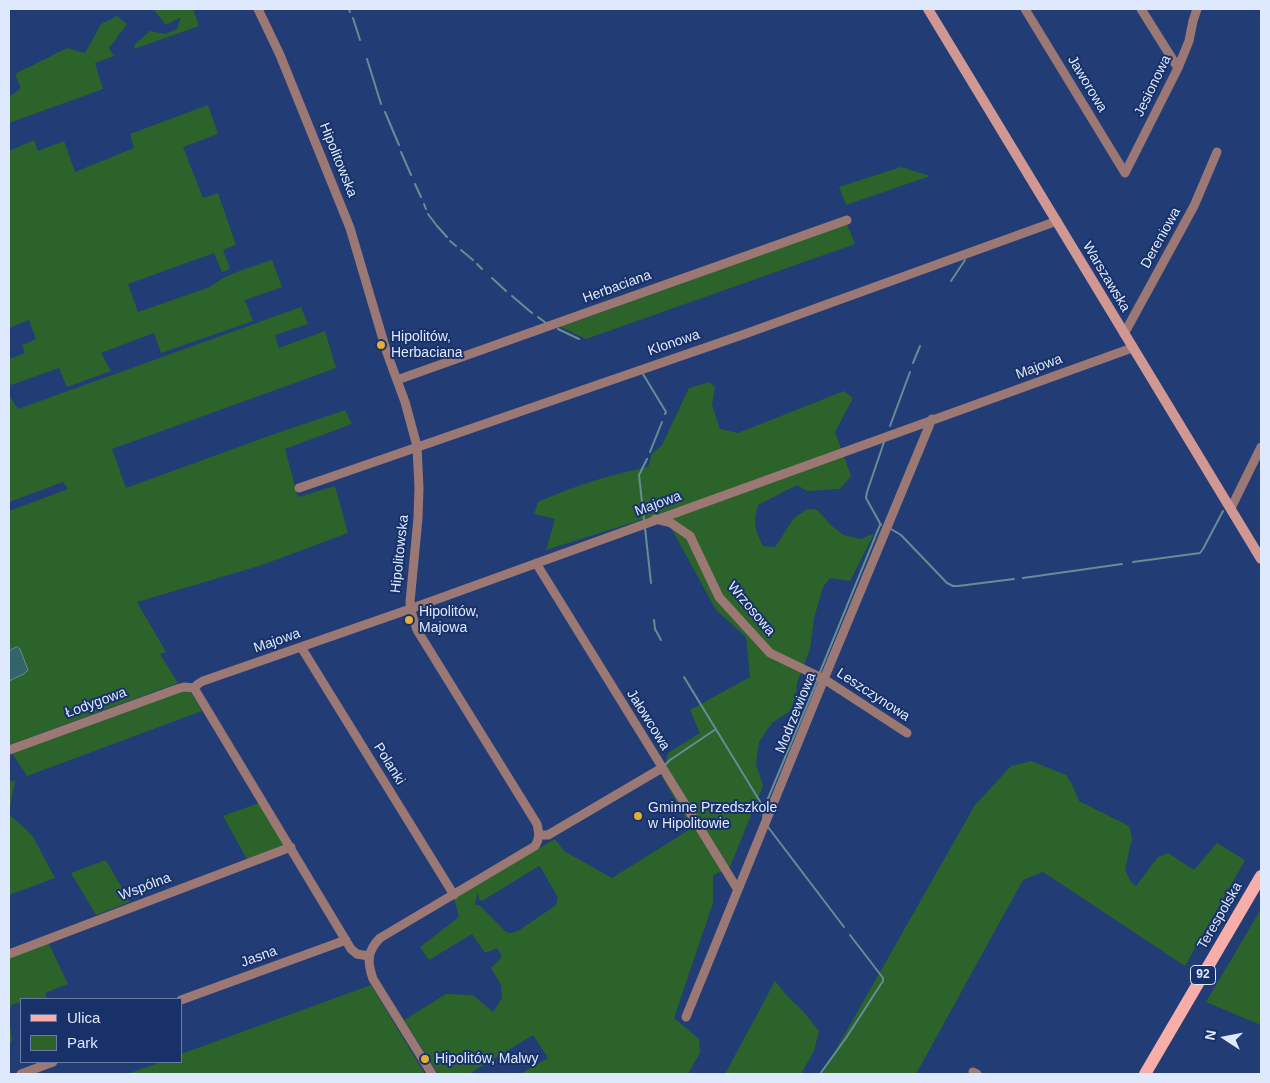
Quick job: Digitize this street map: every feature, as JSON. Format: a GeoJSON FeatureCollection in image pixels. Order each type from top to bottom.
{"type":"FeatureCollection","features":[{"type":"Feature","properties":{"kind":"main road","name":"Terespolska"},"geometry":{"type":"LineString","coordinates":[[1145,1074],[1261,876]]}},
{"type":"Feature","properties":{"kind":"street","name":"Hipolitowska"},"geometry":{"type":"LineString","coordinates":[[258,9],[284,64],[350,228],[417,446],[420,488],[410,588],[410,609],[417,630],[537,824],[540,835]]}},
{"type":"Feature","properties":{"kind":"street","name":"Warszawska"},"geometry":{"type":"LineString","coordinates":[[928,9],[1261,559]]}},
{"type":"Feature","properties":{"kind":"street","name":"Jaworowa"},"geometry":{"type":"LineString","coordinates":[[1025,9],[1125,173]]}},
{"type":"Feature","properties":{"kind":"street"},"geometry":{"type":"LineString","coordinates":[[1141,9],[1178,68]]}},
{"type":"Feature","properties":{"kind":"street","name":"Jesionowa"},"geometry":{"type":"LineString","coordinates":[[1125,173],[1178,68],[1189,41],[1192,21],[1197,9]]}},
{"type":"Feature","properties":{"kind":"street","name":"Dereniowa"},"geometry":{"type":"LineString","coordinates":[[1124,334],[1194,206],[1217,152]]}},
{"type":"Feature","properties":{"kind":"street","name":"Herbaciana"},"geometry":{"type":"LineString","coordinates":[[397,380],[847,220]]}},
{"type":"Feature","properties":{"kind":"street","name":"Klonowa"},"geometry":{"type":"LineString","coordinates":[[299,488],[742,335],[1057,221]]}},
{"type":"Feature","properties":{"kind":"street","name":"Majowa"},"geometry":{"type":"LineString","coordinates":[[194,688],[203,681],[410,609],[1132,348]]}},
{"type":"Feature","properties":{"kind":"street","name":"Modrzewiowa"},"geometry":{"type":"LineString","coordinates":[[686,1017],[932,419]]}},
{"type":"Feature","properties":{"kind":"street"},"geometry":{"type":"LineString","coordinates":[[1231,508],[1261,447]]}},
{"type":"Feature","properties":{"kind":"street","name":"Wrzosowa"},"geometry":{"type":"LineString","coordinates":[[655,519],[671,522],[690,536],[719,596],[770,653],[824,680]]}},
{"type":"Feature","properties":{"kind":"street","name":"Jałowcowa"},"geometry":{"type":"LineString","coordinates":[[536,563],[738,890]]}},
{"type":"Feature","properties":{"kind":"street","name":"Polanki"},"geometry":{"type":"LineString","coordinates":[[301,647],[454,895]]}},
{"type":"Feature","properties":{"kind":"street","name":"Leszczynowa"},"geometry":{"type":"LineString","coordinates":[[824,680],[907,733]]}},
{"type":"Feature","properties":{"kind":"street","name":"Łodygowa"},"geometry":{"type":"LineString","coordinates":[[9,750],[176,688],[194,688]]}},
{"type":"Feature","properties":{"kind":"street"},"geometry":{"type":"LineString","coordinates":[[194,688],[353,951],[357,954],[369,956]]}},
{"type":"Feature","properties":{"kind":"street"},"geometry":{"type":"LineString","coordinates":[[432,1074],[373,979],[369,956],[372,947],[380,938],[535,846],[540,835],[548,835],[662,768]]}},
{"type":"Feature","properties":{"kind":"street","name":"Wspólna"},"geometry":{"type":"LineString","coordinates":[[9,954],[291,847]]}},
{"type":"Feature","properties":{"kind":"street","name":"Jasna"},"geometry":{"type":"LineString","coordinates":[[182,1000],[346,940]]}},
{"type":"Feature","properties":{"kind":"street"},"geometry":{"type":"LineString","coordinates":[[21,1074],[50,1063]]}},
{"type":"Feature","properties":{"kind":"green space"},"geometry":{"type":"Polygon","coordinates":[[[155,9],[193,9],[199,26],[134,49],[135,44],[150,31],[165,34],[177,29],[181,17],[166,25],[155,9]]]}},
{"type":"Feature","properties":{"kind":"green space"},"geometry":{"type":"Polygon","coordinates":[[[117,16],[127,24],[109,48],[114,56],[95,63],[103,89],[9,123],[9,97],[21,88],[15,74],[67,48],[85,53],[101,24],[117,16]]]}},
{"type":"Feature","properties":{"kind":"green space"},"geometry":{"type":"Polygon","coordinates":[[[208,105],[218,134],[183,147],[203,198],[218,193],[236,245],[223,250],[230,269],[222,272],[214,253],[128,284],[138,312],[210,287],[232,274],[272,260],[282,287],[245,300],[253,321],[161,353],[154,333],[101,353],[111,371],[67,387],[59,368],[11,385],[9,382],[9,359],[25,353],[22,345],[36,339],[29,320],[9,328],[9,151],[34,140],[38,151],[64,141],[75,172],[134,148],[130,134],[208,105]]]}},
{"type":"Feature","properties":{"kind":"green space"},"geometry":{"type":"Polygon","coordinates":[[[901,167],[930,176],[846,205],[839,187],[901,167]]]}},
{"type":"Feature","properties":{"kind":"green space"},"geometry":{"type":"Polygon","coordinates":[[[847,224],[855,244],[586,339],[559,326],[580,320],[847,224]]]}},
{"type":"Feature","properties":{"kind":"green space"},"geometry":{"type":"Polygon","coordinates":[[[301,307],[308,324],[275,335],[279,348],[325,331],[336,368],[112,449],[126,488],[345,410],[352,424],[285,449],[298,497],[335,486],[348,533],[259,566],[137,602],[166,652],[160,654],[178,683],[9,745],[9,681],[24,674],[17,647],[9,651],[9,511],[68,489],[63,482],[9,502],[9,395],[18,409],[301,307]]]}},
{"type":"Feature","properties":{"kind":"green space"},"geometry":{"type":"Polygon","coordinates":[[[709,382],[715,387],[712,405],[720,429],[738,433],[844,391],[853,398],[835,432],[851,476],[840,489],[807,491],[797,485],[758,505],[756,526],[763,546],[775,547],[794,518],[807,509],[817,510],[832,526],[844,535],[860,539],[874,534],[850,581],[830,578],[823,587],[814,618],[810,649],[797,683],[796,696],[790,711],[772,723],[759,742],[756,764],[763,786],[729,869],[713,875],[713,903],[674,1018],[699,1039],[700,1053],[688,1074],[520,1074],[548,1058],[533,1035],[469,1074],[438,1074],[404,1020],[446,994],[473,995],[493,1012],[502,998],[501,985],[491,968],[502,957],[497,948],[485,953],[472,934],[429,960],[420,947],[459,917],[454,898],[555,839],[564,851],[612,878],[692,828],[662,777],[668,753],[700,733],[690,710],[750,677],[746,637],[716,610],[663,513],[546,550],[555,519],[534,514],[538,502],[551,496],[592,482],[648,467],[652,454],[662,445],[689,388],[709,382]],[[539,866],[482,901],[479,900],[478,893],[475,905],[479,905],[506,932],[518,931],[556,905],[558,898],[539,866]]]}},
{"type":"Feature","properties":{"kind":"green space"},"geometry":{"type":"Polygon","coordinates":[[[187,690],[192,694],[202,711],[27,776],[12,753],[187,690]]]}},
{"type":"Feature","properties":{"kind":"green space"},"geometry":{"type":"Polygon","coordinates":[[[1031,761],[1066,775],[1079,801],[1129,826],[1132,838],[1125,870],[1131,882],[1136,886],[1158,857],[1168,853],[1194,870],[1217,843],[1245,860],[1185,966],[1043,872],[1023,880],[916,1074],[822,1074],[975,805],[1011,766],[1031,761]]]}},
{"type":"Feature","properties":{"kind":"green space"},"geometry":{"type":"Polygon","coordinates":[[[15,780],[9,814],[9,782],[15,780]]]}},
{"type":"Feature","properties":{"kind":"green space"},"geometry":{"type":"Polygon","coordinates":[[[259,803],[285,845],[247,859],[223,816],[259,803]]]}},
{"type":"Feature","properties":{"kind":"green space"},"geometry":{"type":"Polygon","coordinates":[[[9,814],[32,835],[55,878],[9,895],[9,814]]]}},
{"type":"Feature","properties":{"kind":"green space"},"geometry":{"type":"Polygon","coordinates":[[[106,860],[130,902],[96,915],[71,873],[106,860]]]}},
{"type":"Feature","properties":{"kind":"green space"},"geometry":{"type":"Polygon","coordinates":[[[1261,909],[1261,1025],[1206,1002],[1261,909]]]}},
{"type":"Feature","properties":{"kind":"green space"},"geometry":{"type":"Polygon","coordinates":[[[48,942],[68,984],[45,993],[47,998],[20,998],[20,1002],[11,1005],[9,1017],[9,957],[48,942]]]}},
{"type":"Feature","properties":{"kind":"green space"},"geometry":{"type":"Polygon","coordinates":[[[775,981],[819,1031],[814,1051],[801,1074],[725,1074],[775,981]]]}},
{"type":"Feature","properties":{"kind":"green space"},"geometry":{"type":"Polygon","coordinates":[[[371,985],[425,1074],[127,1074],[158,1063],[182,1063],[182,1054],[371,985]]]}},
{"type":"Feature","properties":{"kind":"green space"},"geometry":{"type":"Polygon","coordinates":[[[9,1017],[12,1040],[9,1045],[9,1017]]]}},
{"type":"Feature","properties":{"kind":"shaded area"},"geometry":{"type":"Polygon","coordinates":[[[17,647],[20,649],[28,670],[9,681],[9,651],[17,647]]]}},
{"type":"Feature","properties":{"kind":"waterway"},"geometry":{"type":"LineString","coordinates":[[353,18],[360,40]]}},
{"type":"Feature","properties":{"kind":"waterway"},"geometry":{"type":"LineString","coordinates":[[367,59],[381,104]]}},
{"type":"Feature","properties":{"kind":"waterway"},"geometry":{"type":"LineString","coordinates":[[385,112],[399,145]]}},
{"type":"Feature","properties":{"kind":"waterway"},"geometry":{"type":"LineString","coordinates":[[401,152],[411,175]]}},
{"type":"Feature","properties":{"kind":"waterway"},"geometry":{"type":"LineString","coordinates":[[415,184],[421,197]]}},
{"type":"Feature","properties":{"kind":"waterway"},"geometry":{"type":"LineString","coordinates":[[424,204],[426,209]]}},
{"type":"Feature","properties":{"kind":"waterway"},"geometry":{"type":"LineString","coordinates":[[428,214],[447,237]]}},
{"type":"Feature","properties":{"kind":"waterway"},"geometry":{"type":"LineString","coordinates":[[450,241],[456,246]]}},
{"type":"Feature","properties":{"kind":"waterway"},"geometry":{"type":"LineString","coordinates":[[461,250],[473,260]]}},
{"type":"Feature","properties":{"kind":"waterway"},"geometry":{"type":"LineString","coordinates":[[951,281],[965,260]]}},
{"type":"Feature","properties":{"kind":"waterway"},"geometry":{"type":"LineString","coordinates":[[477,264],[482,269]]}},
{"type":"Feature","properties":{"kind":"waterway"},"geometry":{"type":"LineString","coordinates":[[492,278],[506,291]]}},
{"type":"Feature","properties":{"kind":"waterway"},"geometry":{"type":"LineString","coordinates":[[512,296],[532,313]]}},
{"type":"Feature","properties":{"kind":"waterway"},"geometry":{"type":"LineString","coordinates":[[538,317],[546,323]]}},
{"type":"Feature","properties":{"kind":"waterway"},"geometry":{"type":"LineString","coordinates":[[558,329],[579,339]]}},
{"type":"Feature","properties":{"kind":"waterway"},"geometry":{"type":"LineString","coordinates":[[913,363],[920,346]]}},
{"type":"Feature","properties":{"kind":"waterway"},"geometry":{"type":"LineString","coordinates":[[890,426],[910,372]]}},
{"type":"Feature","properties":{"kind":"waterway"},"geometry":{"type":"LineString","coordinates":[[643,374],[666,412],[665,414]]}},
{"type":"Feature","properties":{"kind":"waterway"},"geometry":{"type":"LineString","coordinates":[[650,452],[662,422]]}},
{"type":"Feature","properties":{"kind":"waterway"},"geometry":{"type":"LineString","coordinates":[[881,525],[866,498],[884,442]]}},
{"type":"Feature","properties":{"kind":"waterway"},"geometry":{"type":"LineString","coordinates":[[644,520],[639,475],[647,459]]}},
{"type":"Feature","properties":{"kind":"waterway"},"geometry":{"type":"LineString","coordinates":[[1133,562],[1200,553],[1223,511]]}},
{"type":"Feature","properties":{"kind":"waterway"},"geometry":{"type":"LineString","coordinates":[[820,672],[880,525]]}},
{"type":"Feature","properties":{"kind":"waterway"},"geometry":{"type":"LineString","coordinates":[[645,528],[651,583]]}},
{"type":"Feature","properties":{"kind":"waterway"},"geometry":{"type":"LineString","coordinates":[[891,529],[901,535],[947,583],[953,586],[1014,579]]}},
{"type":"Feature","properties":{"kind":"waterway"},"geometry":{"type":"LineString","coordinates":[[1023,578],[1122,564]]}},
{"type":"Feature","properties":{"kind":"waterway"},"geometry":{"type":"LineString","coordinates":[[654,620],[655,629],[661,640]]}},
{"type":"Feature","properties":{"kind":"waterway"},"geometry":{"type":"LineString","coordinates":[[684,677],[764,808]]}},
{"type":"Feature","properties":{"kind":"waterway"},"geometry":{"type":"LineString","coordinates":[[763,819],[764,808],[817,681]]}},
{"type":"Feature","properties":{"kind":"waterway"},"geometry":{"type":"LineString","coordinates":[[665,765],[716,729]]}},
{"type":"Feature","properties":{"kind":"waterway"},"geometry":{"type":"LineString","coordinates":[[768,827],[844,927]]}},
{"type":"Feature","properties":{"kind":"waterway"},"geometry":{"type":"LineString","coordinates":[[820,1074],[883,981],[883,978],[850,935]]}},
{"type":"Feature","properties":{"kind":"place","name":"Hipolitów, Herbaciana"},"geometry":{"type":"Point","coordinates":[381,345]}},
{"type":"Feature","properties":{"kind":"place","name":"Hipolitów, Majowa"},"geometry":{"type":"Point","coordinates":[409,620]}},
{"type":"Feature","properties":{"kind":"place","name":"Gminne Przedszkole w Hipolitowie"},"geometry":{"type":"Point","coordinates":[638,816]}},
{"type":"Feature","properties":{"kind":"place","name":"Hipolitów, Malwy"},"geometry":{"type":"Point","coordinates":[425,1059]}}]}
